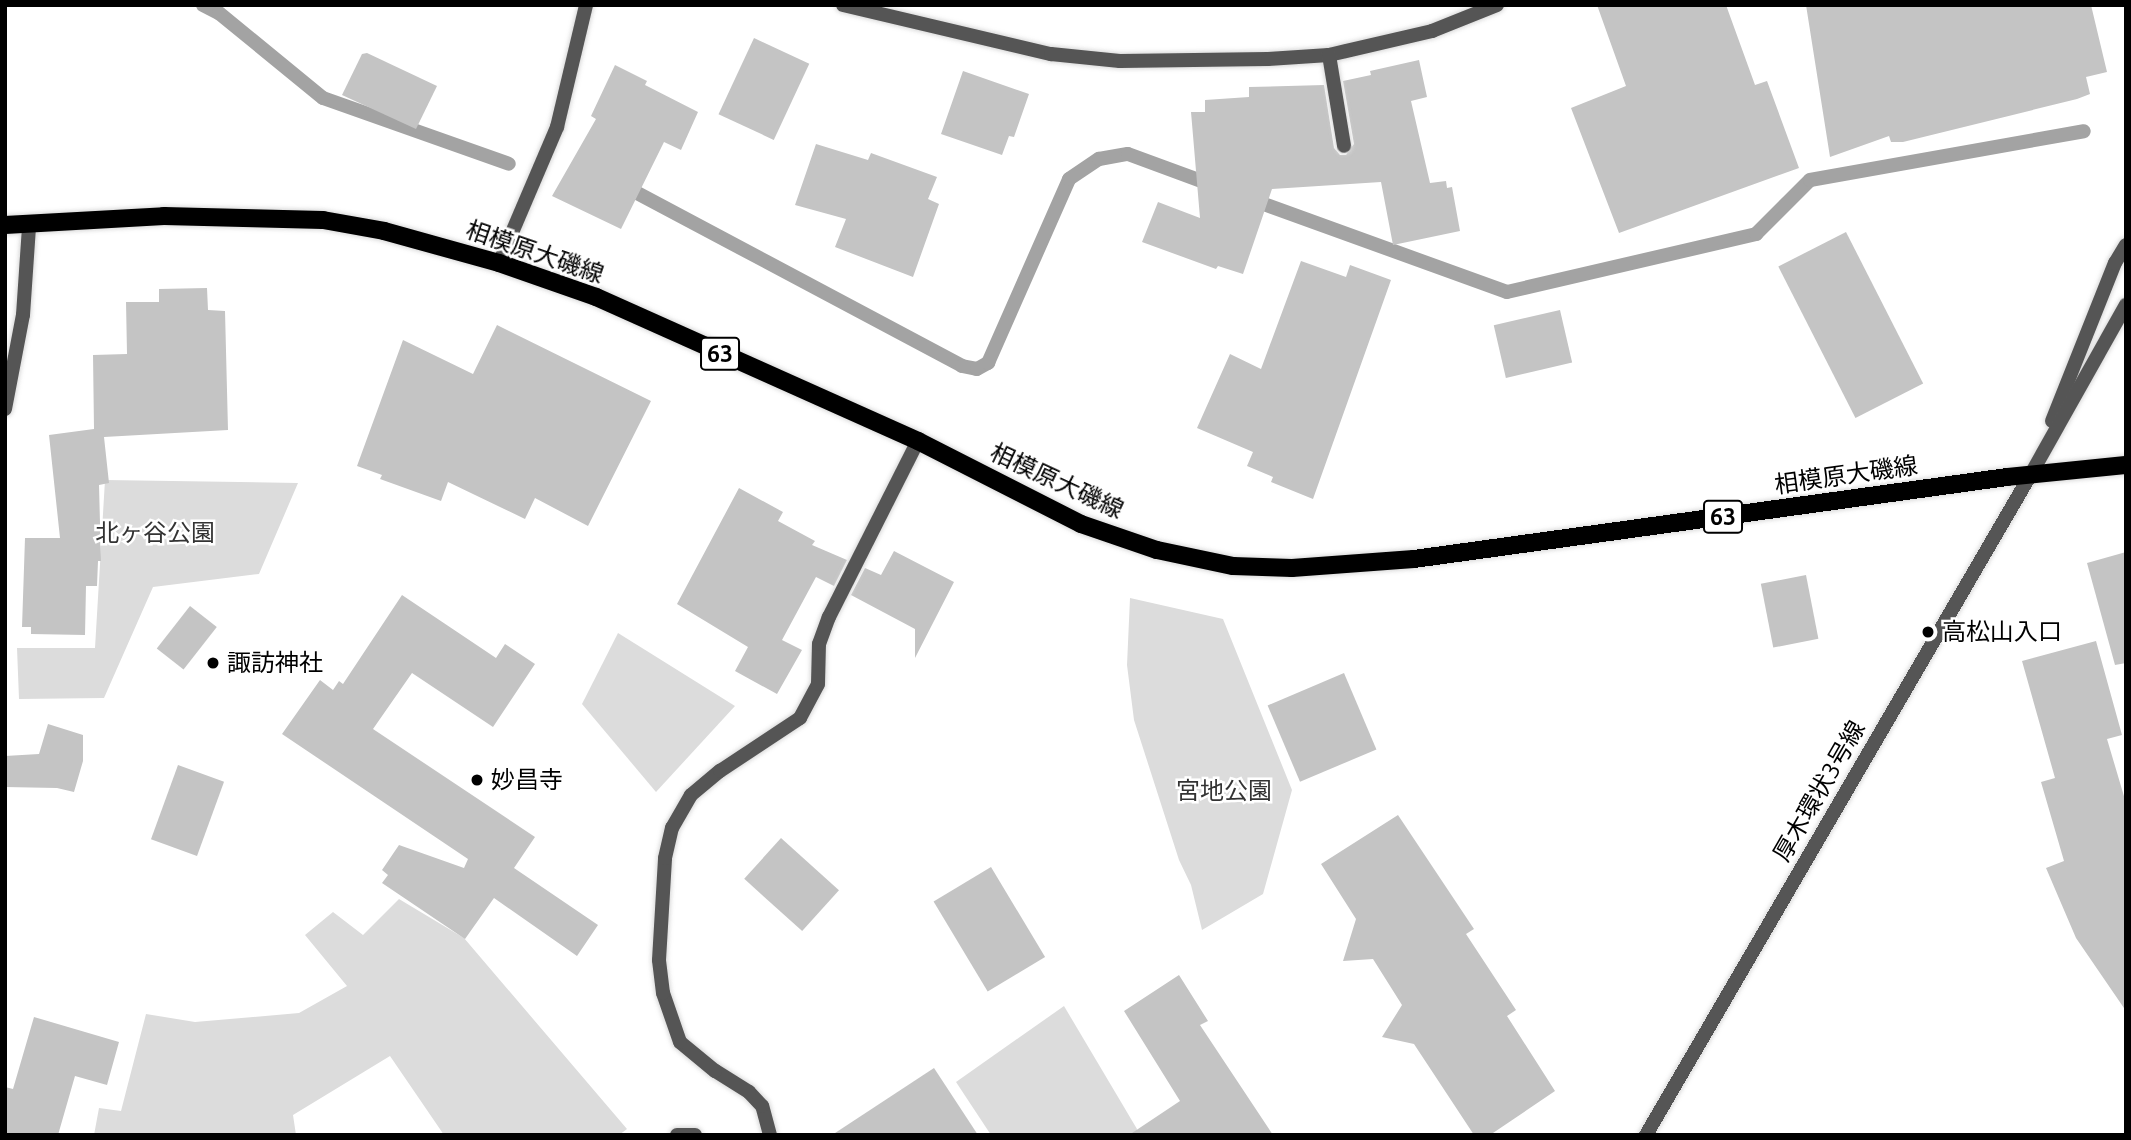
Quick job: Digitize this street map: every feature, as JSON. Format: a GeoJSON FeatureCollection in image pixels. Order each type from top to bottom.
{"type":"FeatureCollection","features":[{"type":"Feature","properties":{"kind":"main road","name":"相模原大磯線"},"geometry":{"type":"LineString","coordinates":[[5,225],[29,226],[164,216],[323,220],[384,231],[499,263],[596,297],[918,442],[1081,524],[1157,550],[1233,566],[1292,568],[1414,559],[2031,474],[2126,465]]}},
{"type":"Feature","properties":{"kind":"street"},"geometry":{"type":"LineString","coordinates":[[499,263],[557,127],[586,5]]}},
{"type":"Feature","properties":{"kind":"street"},"geometry":{"type":"LineString","coordinates":[[843,5],[1051,54],[1120,61],[1268,59],[1329,55],[1432,31],[1497,5]]}},
{"type":"Feature","properties":{"kind":"street"},"geometry":{"type":"LineString","coordinates":[[1329,55],[1343,146]]}},
{"type":"Feature","properties":{"kind":"street"},"geometry":{"type":"LineString","coordinates":[[5,409],[23,315],[29,226]]}},
{"type":"Feature","properties":{"kind":"street","name":"厚木環状3号線"},"geometry":{"type":"LineString","coordinates":[[2031,474],[2115,263],[2126,245]]}},
{"type":"Feature","properties":{"kind":"street","name":"厚木環状3号線"},"geometry":{"type":"LineString","coordinates":[[1646,1133],[2031,474],[2126,305]]}},
{"type":"Feature","properties":{"kind":"street"},"geometry":{"type":"LineString","coordinates":[[770,1135],[762,1106],[749,1092],[715,1071],[680,1042],[663,993],[659,961],[667,848],[672,828],[691,795],[720,771],[800,718],[818,684],[819,644],[829,617],[918,442]]}},
{"type":"Feature","properties":{"kind":"street"},"geometry":{"type":"LineString","coordinates":[[677,1135],[695,1135]]}},
{"type":"Feature","properties":{"kind":"green space","name":"北ヶ谷公園"},"geometry":{"type":"Polygon","coordinates":[[[105,480],[298,483],[259,574],[153,587],[104,698],[19,699],[17,648],[95,648],[105,480]]]}},
{"type":"Feature","properties":{"kind":"green space","name":"宮地公園"},"geometry":{"type":"Polygon","coordinates":[[[1130,598],[1223,619],[1292,790],[1263,894],[1202,930],[1191,885],[1179,860],[1134,720],[1127,665],[1130,598]]]}},
{"type":"Feature","properties":{"kind":"green space"},"geometry":{"type":"Polygon","coordinates":[[[618,633],[735,706],[656,792],[582,704],[618,633]]]}},
{"type":"Feature","properties":{"kind":"green space"},"geometry":{"type":"Polygon","coordinates":[[[399,899],[464,938],[627,1129],[619,1135],[444,1135],[390,1056],[293,1115],[296,1135],[94,1135],[99,1108],[121,1111],[146,1014],[195,1022],[299,1013],[347,986],[305,935],[333,912],[363,935],[399,899]]]}},
{"type":"Feature","properties":{"kind":"green space"},"geometry":{"type":"Polygon","coordinates":[[[1064,1006],[1137,1129],[1136,1135],[991,1135],[956,1082],[1064,1006]]]}},
{"type":"Feature","properties":{"kind":"building"},"geometry":{"type":"Polygon","coordinates":[[[1597,5],[1726,5],[1755,85],[1767,81],[1799,168],[1619,233],[1571,108],[1626,86],[1597,5]]]}},
{"type":"Feature","properties":{"kind":"building"},"geometry":{"type":"Polygon","coordinates":[[[1806,5],[2091,5],[2107,72],[2086,77],[2090,94],[2077,99],[1903,142],[1891,142],[1889,136],[1830,157],[1806,5]]]}},
{"type":"Feature","properties":{"kind":"building"},"geometry":{"type":"Polygon","coordinates":[[[754,38],[809,64],[774,140],[719,114],[754,38]]]}},
{"type":"Feature","properties":{"kind":"building"},"geometry":{"type":"Polygon","coordinates":[[[367,53],[437,86],[416,129],[342,95],[362,54],[367,53]]]}},
{"type":"Feature","properties":{"kind":"building"},"geometry":{"type":"Polygon","coordinates":[[[1419,60],[1427,97],[1411,101],[1430,183],[1446,181],[1447,188],[1452,187],[1460,231],[1393,245],[1381,182],[1272,189],[1243,274],[1218,266],[1216,269],[1142,242],[1158,202],[1200,218],[1191,112],[1205,112],[1205,100],[1249,97],[1249,87],[1324,85],[1334,148],[1340,155],[1346,155],[1354,144],[1343,81],[1371,75],[1370,71],[1419,60]]]}},
{"type":"Feature","properties":{"kind":"building"},"geometry":{"type":"Polygon","coordinates":[[[615,65],[647,81],[645,85],[698,112],[681,150],[664,142],[621,229],[552,196],[596,119],[591,116],[615,65]]]}},
{"type":"Feature","properties":{"kind":"building"},"geometry":{"type":"Polygon","coordinates":[[[963,71],[1029,94],[1014,137],[1009,136],[1002,155],[941,134],[963,71]]]}},
{"type":"Feature","properties":{"kind":"building"},"geometry":{"type":"Polygon","coordinates":[[[816,144],[868,160],[871,153],[937,177],[928,199],[939,204],[913,277],[835,247],[846,219],[795,205],[816,144]]]}},
{"type":"Feature","properties":{"kind":"building"},"geometry":{"type":"Polygon","coordinates":[[[1846,232],[1923,383],[1855,418],[1778,267],[1846,232]]]}},
{"type":"Feature","properties":{"kind":"building"},"geometry":{"type":"Polygon","coordinates":[[[1301,261],[1346,277],[1350,265],[1391,280],[1313,499],[1271,482],[1273,477],[1247,466],[1253,452],[1197,428],[1230,354],[1261,369],[1301,261]]]}},
{"type":"Feature","properties":{"kind":"building"},"geometry":{"type":"Polygon","coordinates":[[[207,288],[208,310],[225,311],[228,430],[104,437],[109,483],[99,485],[101,561],[98,561],[97,586],[86,586],[85,635],[31,634],[31,627],[22,627],[25,538],[60,538],[49,435],[94,429],[93,355],[127,354],[126,302],[159,302],[159,289],[207,288]]]}},
{"type":"Feature","properties":{"kind":"building"},"geometry":{"type":"Polygon","coordinates":[[[1560,310],[1572,363],[1506,378],[1494,325],[1560,310]]]}},
{"type":"Feature","properties":{"kind":"building"},"geometry":{"type":"Polygon","coordinates":[[[497,325],[651,401],[588,526],[535,498],[525,519],[448,482],[441,501],[380,479],[382,475],[357,466],[403,340],[473,374],[497,325]]]}},
{"type":"Feature","properties":{"kind":"building"},"geometry":{"type":"Polygon","coordinates":[[[739,488],[783,512],[778,521],[815,541],[812,545],[847,560],[834,586],[816,577],[782,640],[802,650],[777,694],[735,671],[748,647],[677,604],[739,488]]]}},
{"type":"Feature","properties":{"kind":"building"},"geometry":{"type":"Polygon","coordinates":[[[894,551],[954,582],[915,658],[915,629],[851,595],[865,568],[881,575],[894,551]]]}},
{"type":"Feature","properties":{"kind":"building"},"geometry":{"type":"Polygon","coordinates":[[[2126,552],[2126,663],[2115,665],[2087,563],[2126,552]]]}},
{"type":"Feature","properties":{"kind":"building"},"geometry":{"type":"Polygon","coordinates":[[[1806,575],[1818,639],[1773,648],[1761,584],[1806,575]]]}},
{"type":"Feature","properties":{"kind":"building"},"geometry":{"type":"Polygon","coordinates":[[[402,595],[496,658],[505,644],[535,664],[493,727],[412,673],[373,729],[535,837],[514,868],[598,925],[577,956],[494,898],[465,939],[382,883],[388,875],[382,870],[399,845],[464,868],[468,859],[282,734],[320,680],[333,690],[339,681],[343,684],[402,595]]]}},
{"type":"Feature","properties":{"kind":"building"},"geometry":{"type":"Polygon","coordinates":[[[190,606],[217,627],[184,669],[157,649],[190,606]]]}},
{"type":"Feature","properties":{"kind":"building"},"geometry":{"type":"Polygon","coordinates":[[[2096,641],[2122,735],[2107,739],[2126,803],[2126,1011],[2076,938],[2046,868],[2064,861],[2041,782],[2055,778],[2022,661],[2096,641]]]}},
{"type":"Feature","properties":{"kind":"building"},"geometry":{"type":"Polygon","coordinates":[[[1344,673],[1376,749],[1300,782],[1268,705],[1344,673]]]}},
{"type":"Feature","properties":{"kind":"building"},"geometry":{"type":"Polygon","coordinates":[[[48,724],[83,735],[83,761],[74,792],[57,788],[5,787],[5,756],[39,754],[48,724]]]}},
{"type":"Feature","properties":{"kind":"building"},"geometry":{"type":"Polygon","coordinates":[[[178,765],[224,782],[197,856],[151,839],[178,765]]]}},
{"type":"Feature","properties":{"kind":"building"},"geometry":{"type":"Polygon","coordinates":[[[1398,815],[1474,929],[1466,934],[1516,1010],[1507,1016],[1555,1091],[1490,1135],[1474,1135],[1414,1044],[1382,1037],[1402,1005],[1373,959],[1343,961],[1356,919],[1321,864],[1398,815]]]}},
{"type":"Feature","properties":{"kind":"building"},"geometry":{"type":"Polygon","coordinates":[[[781,838],[839,890],[802,931],[744,879],[781,838]]]}},
{"type":"Feature","properties":{"kind":"building"},"geometry":{"type":"Polygon","coordinates":[[[991,867],[1045,957],[988,992],[934,902],[991,867]]]}},
{"type":"Feature","properties":{"kind":"building"},"geometry":{"type":"Polygon","coordinates":[[[1179,975],[1208,1021],[1200,1025],[1273,1135],[1129,1135],[1180,1101],[1124,1011],[1179,975]]]}},
{"type":"Feature","properties":{"kind":"building"},"geometry":{"type":"Polygon","coordinates":[[[34,1017],[119,1042],[107,1085],[75,1076],[58,1135],[5,1135],[5,1087],[13,1089],[34,1017]]]}},
{"type":"Feature","properties":{"kind":"building"},"geometry":{"type":"Polygon","coordinates":[[[934,1068],[978,1135],[832,1135],[934,1068]]]}},
{"type":"Feature","properties":{"kind":"waterway"},"geometry":{"type":"LineString","coordinates":[[203,5],[219,13],[323,98],[509,164]]}},
{"type":"Feature","properties":{"kind":"waterway"},"geometry":{"type":"LineString","coordinates":[[1250,199],[1507,292],[1756,234],[1810,180],[2084,131]]}},
{"type":"Feature","properties":{"kind":"waterway"},"geometry":{"type":"LineString","coordinates":[[624,186],[962,366],[977,369],[988,363],[1069,179],[1099,159],[1128,154],[1215,186]]}},
{"type":"Feature","properties":{"kind":"place","name":"高松山入口"},"geometry":{"type":"Point","coordinates":[1928,632]}},
{"type":"Feature","properties":{"kind":"place","name":"諏訪神社"},"geometry":{"type":"Point","coordinates":[213,663]}},
{"type":"Feature","properties":{"kind":"place","name":"妙昌寺"},"geometry":{"type":"Point","coordinates":[477,780]}}]}
